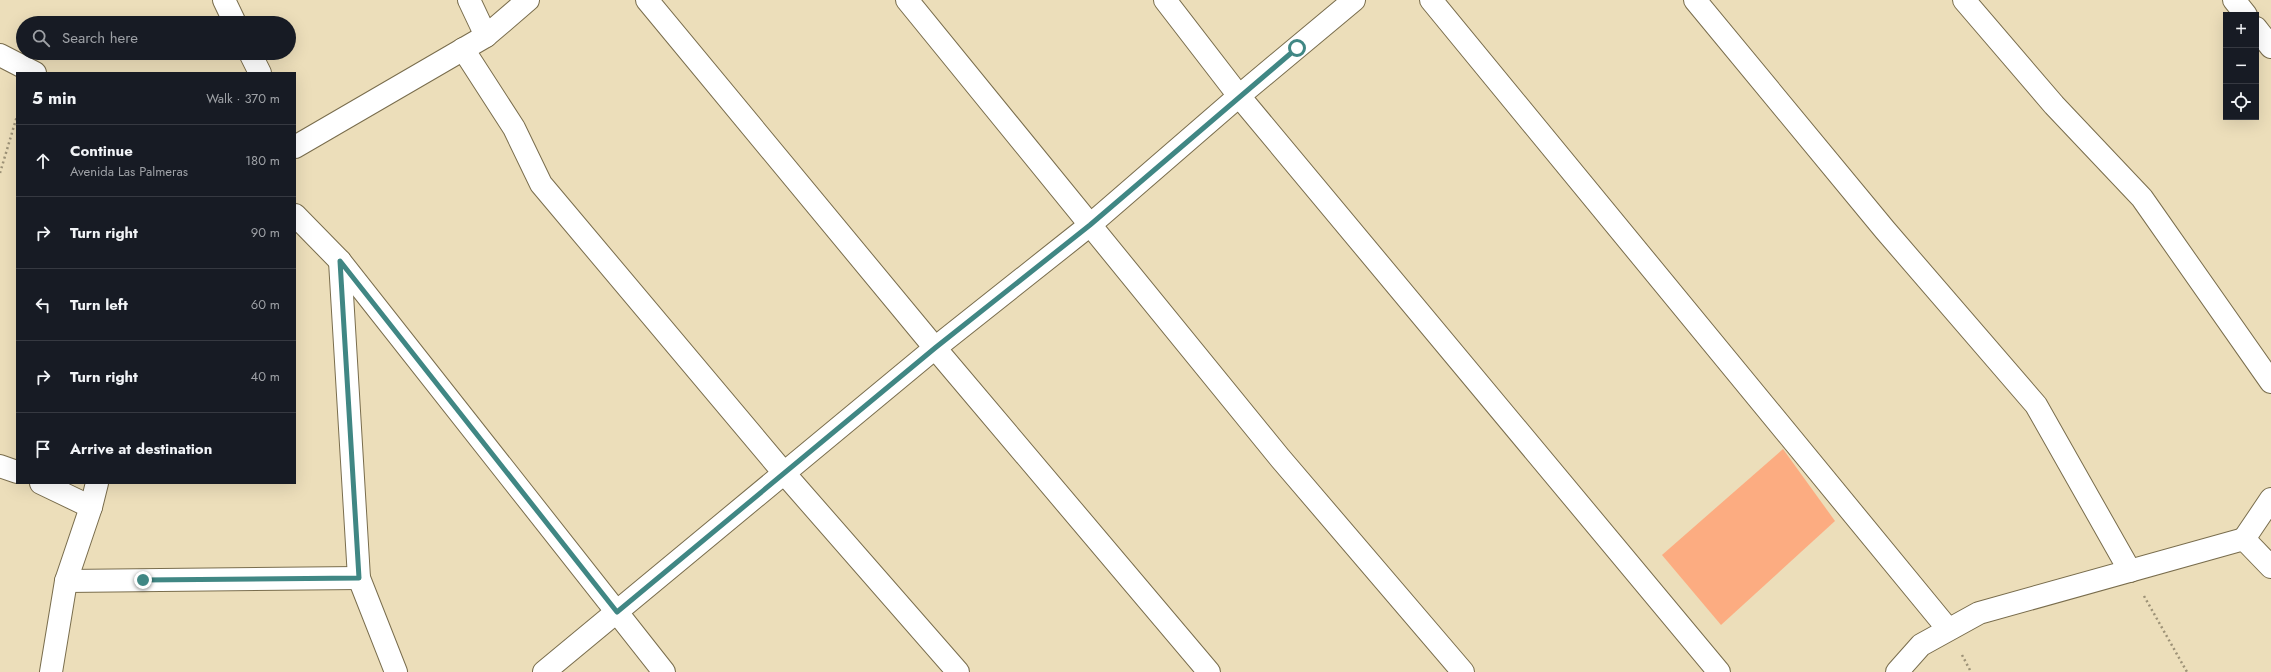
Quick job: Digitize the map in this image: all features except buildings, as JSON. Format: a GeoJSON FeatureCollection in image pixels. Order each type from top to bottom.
{"type":"FeatureCollection","features":[{"type":"Feature","properties":{"kind":"street"},"geometry":{"type":"LineString","coordinates":[[224,0],[232,16]]}},
{"type":"Feature","properties":{"kind":"street"},"geometry":{"type":"LineString","coordinates":[[469,0],[486,36]]}},
{"type":"Feature","properties":{"kind":"street"},"geometry":{"type":"LineString","coordinates":[[296,145],[486,36],[528,0]]}},
{"type":"Feature","properties":{"kind":"street"},"geometry":{"type":"LineString","coordinates":[[647,0],[935,348],[1209,672]]}},
{"type":"Feature","properties":{"kind":"street"},"geometry":{"type":"LineString","coordinates":[[907,0],[1286,464],[1463,672]]}},
{"type":"Feature","properties":{"kind":"street"},"geometry":{"type":"LineString","coordinates":[[1165,0],[1239,96],[1719,672]]}},
{"type":"Feature","properties":{"kind":"street"},"geometry":{"type":"LineString","coordinates":[[544,672],[935,348],[1090,225],[1239,96],[1354,0]]}},
{"type":"Feature","properties":{"kind":"street"},"geometry":{"type":"LineString","coordinates":[[1431,0],[1948,630]]}},
{"type":"Feature","properties":{"kind":"street"},"geometry":{"type":"LineString","coordinates":[[1695,0],[1886,230],[2036,405],[2130,571]]}},
{"type":"Feature","properties":{"kind":"street"},"geometry":{"type":"LineString","coordinates":[[1964,0],[2054,105],[2142,198],[2271,382]]}},
{"type":"Feature","properties":{"kind":"street"},"geometry":{"type":"LineString","coordinates":[[2234,0],[2244,12]]}},
{"type":"Feature","properties":{"kind":"street"},"geometry":{"type":"LineString","coordinates":[[2259,32],[2271,47]]}},
{"type":"Feature","properties":{"kind":"street"},"geometry":{"type":"LineString","coordinates":[[463,49],[514,128],[541,184],[784,473],[958,672]]}},
{"type":"Feature","properties":{"kind":"street"},"geometry":{"type":"LineString","coordinates":[[0,55],[33,72]]}},
{"type":"Feature","properties":{"kind":"street"},"geometry":{"type":"LineString","coordinates":[[254,60],[260,72]]}},
{"type":"Feature","properties":{"kind":"street"},"geometry":{"type":"LineString","coordinates":[[296,216],[340,261],[664,672]]}},
{"type":"Feature","properties":{"kind":"street"},"geometry":{"type":"LineString","coordinates":[[340,261],[359,578],[396,672]]}},
{"type":"Feature","properties":{"kind":"street"},"geometry":{"type":"LineString","coordinates":[[0,466],[16,472]]}},
{"type":"Feature","properties":{"kind":"street"},"geometry":{"type":"LineString","coordinates":[[43,484],[91,507]]}},
{"type":"Feature","properties":{"kind":"street"},"geometry":{"type":"LineString","coordinates":[[51,672],[66,581],[91,507],[97,484]]}},
{"type":"Feature","properties":{"kind":"street"},"geometry":{"type":"LineString","coordinates":[[1897,672],[1921,645],[1979,614],[2244,539],[2271,499]]}},
{"type":"Feature","properties":{"kind":"street"},"geometry":{"type":"LineString","coordinates":[[2244,539],[2271,568]]}},
{"type":"Feature","properties":{"kind":"street"},"geometry":{"type":"LineString","coordinates":[[66,581],[359,578]]}},
{"type":"Feature","properties":{"kind":"path"},"geometry":{"type":"LineString","coordinates":[[0,173],[16,119]]}},
{"type":"Feature","properties":{"kind":"path"},"geometry":{"type":"LineString","coordinates":[[2130,571],[2187,672]]}},
{"type":"Feature","properties":{"kind":"shaded area"},"geometry":{"type":"Polygon","coordinates":[[[1783,449],[1835,521],[1721,625],[1662,555],[1783,449]]]}},
{"type":"Feature","properties":{"kind":"route"},"geometry":{"type":"LineString","coordinates":[[143,580],[359,578],[340,261],[617,612],[935,348],[1090,225],[1239,96],[1297,48]]}}]}
